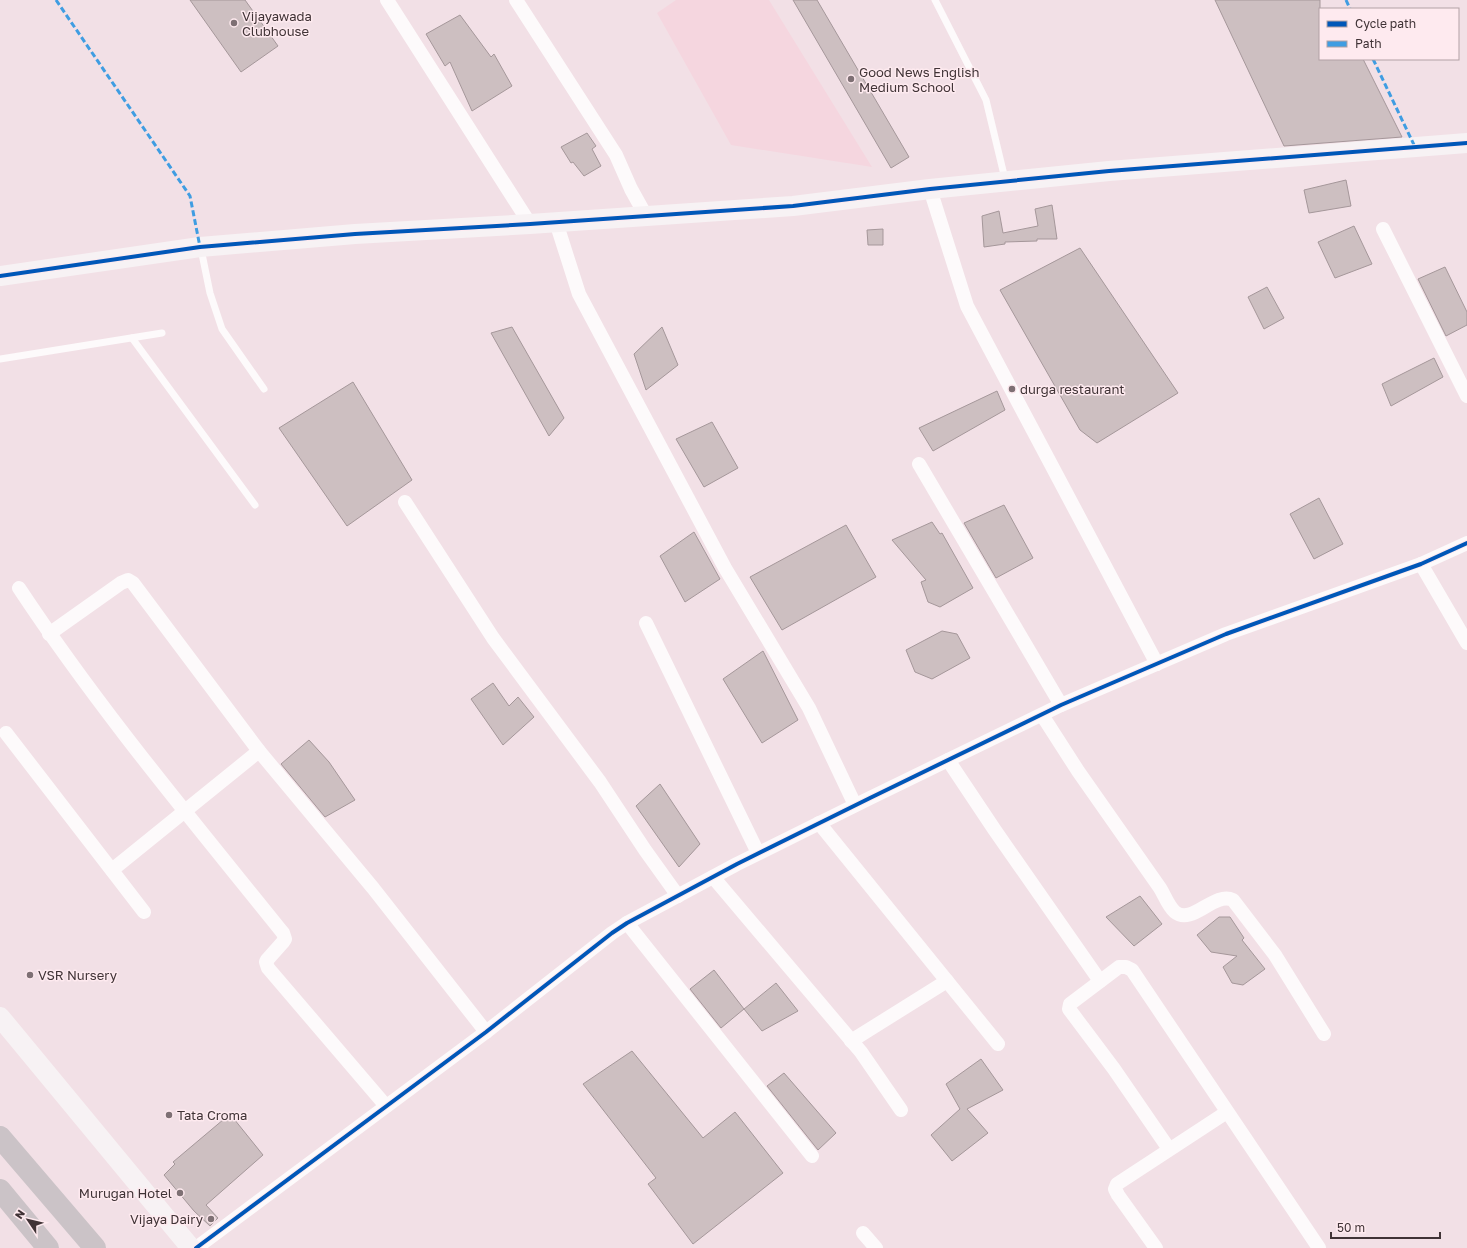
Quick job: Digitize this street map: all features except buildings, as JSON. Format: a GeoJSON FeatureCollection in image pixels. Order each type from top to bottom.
{"type":"FeatureCollection","features":[{"type":"Feature","properties":{"kind":"main road"},"geometry":{"type":"LineString","coordinates":[[0,1137],[95,1248]]}},
{"type":"Feature","properties":{"kind":"main road"},"geometry":{"type":"LineString","coordinates":[[0,1190],[48,1248]]}},
{"type":"Feature","properties":{"kind":"street"},"geometry":{"type":"LineString","coordinates":[[387,0],[530,224]]}},
{"type":"Feature","properties":{"kind":"street"},"geometry":{"type":"LineString","coordinates":[[516,0],[616,155],[631,189],[646,216]]}},
{"type":"Feature","properties":{"kind":"street"},"geometry":{"type":"LineString","coordinates":[[0,276],[200,247],[355,234],[793,206],[930,189],[1110,171],[1467,143]]}},
{"type":"Feature","properties":{"kind":"street"},"geometry":{"type":"LineString","coordinates":[[930,189],[967,306],[1157,664]]}},
{"type":"Feature","properties":{"kind":"street"},"geometry":{"type":"LineString","coordinates":[[556,222],[579,294],[725,568],[809,708],[855,805]]}},
{"type":"Feature","properties":{"kind":"street"},"geometry":{"type":"LineString","coordinates":[[1383,229],[1467,396]]}},
{"type":"Feature","properties":{"kind":"street"},"geometry":{"type":"LineString","coordinates":[[919,464],[1061,705]]}},
{"type":"Feature","properties":{"kind":"street"},"geometry":{"type":"LineString","coordinates":[[405,502],[493,638],[600,782],[645,850],[678,896]]}},
{"type":"Feature","properties":{"kind":"street"},"geometry":{"type":"LineString","coordinates":[[196,1248],[486,1032],[612,933],[627,923],[758,853],[1061,705],[1226,634],[1421,564],[1467,543]]}},
{"type":"Feature","properties":{"kind":"street"},"geometry":{"type":"LineString","coordinates":[[1421,564],[1467,643]]}},
{"type":"Feature","properties":{"kind":"street"},"geometry":{"type":"LineString","coordinates":[[50,634],[120,583],[128,580],[133,583],[259,751],[373,888],[486,1032]]}},
{"type":"Feature","properties":{"kind":"street"},"geometry":{"type":"LineString","coordinates":[[19,588],[50,634],[111,717],[283,934],[285,939],[266,962],[268,968],[386,1106]]}},
{"type":"Feature","properties":{"kind":"street"},"geometry":{"type":"LineString","coordinates":[[646,623],[758,853]]}},
{"type":"Feature","properties":{"kind":"street"},"geometry":{"type":"LineString","coordinates":[[1042,715],[1078,771],[1160,888],[1171,907],[1181,915],[1185,915],[1200,910],[1218,900],[1229,898],[1233,900],[1275,955],[1324,1034]]}},
{"type":"Feature","properties":{"kind":"street"},"geometry":{"type":"LineString","coordinates":[[6,732],[144,912]]}},
{"type":"Feature","properties":{"kind":"street"},"geometry":{"type":"LineString","coordinates":[[112,870],[259,751]]}},
{"type":"Feature","properties":{"kind":"street"},"geometry":{"type":"LineString","coordinates":[[948,760],[994,829],[1100,981]]}},
{"type":"Feature","properties":{"kind":"street"},"geometry":{"type":"LineString","coordinates":[[819,823],[998,1044]]}},
{"type":"Feature","properties":{"kind":"street"},"geometry":{"type":"LineString","coordinates":[[713,877],[861,1052],[901,1110]]}},
{"type":"Feature","properties":{"kind":"street"},"geometry":{"type":"LineString","coordinates":[[627,923],[812,1156]]}},
{"type":"Feature","properties":{"kind":"street"},"geometry":{"type":"LineString","coordinates":[[1169,1149],[1114,1068],[1069,1009],[1070,1004],[1119,967],[1126,967],[1132,970],[1319,1248]]}},
{"type":"Feature","properties":{"kind":"street"},"geometry":{"type":"LineString","coordinates":[[851,1041],[947,981]]}},
{"type":"Feature","properties":{"kind":"street"},"geometry":{"type":"LineString","coordinates":[[0,1017],[191,1248]]}},
{"type":"Feature","properties":{"kind":"street"},"geometry":{"type":"LineString","coordinates":[[1156,1248],[1115,1189],[1120,1181],[1227,1112]]}},
{"type":"Feature","properties":{"kind":"street"},"geometry":{"type":"LineString","coordinates":[[863,1233],[876,1248]]}},
{"type":"Feature","properties":{"kind":"lane"},"geometry":{"type":"LineString","coordinates":[[935,0],[986,100],[1006,182]]}},
{"type":"Feature","properties":{"kind":"lane"},"geometry":{"type":"LineString","coordinates":[[200,247],[210,293],[222,329],[264,389]]}},
{"type":"Feature","properties":{"kind":"lane"},"geometry":{"type":"LineString","coordinates":[[0,359],[162,333]]}},
{"type":"Feature","properties":{"kind":"lane"},"geometry":{"type":"LineString","coordinates":[[132,338],[255,505]]}},
{"type":"Feature","properties":{"kind":"shaded area"},"geometry":{"type":"Polygon","coordinates":[[[676,0],[769,0],[872,167],[731,145],[657,13],[676,0]]]}},
{"type":"Feature","properties":{"kind":"marked path"},"geometry":{"type":"LineString","coordinates":[[56,0],[190,196],[200,247]]}},
{"type":"Feature","properties":{"kind":"marked path"},"geometry":{"type":"LineString","coordinates":[[1346,0],[1350,8]]}},
{"type":"Feature","properties":{"kind":"marked path"},"geometry":{"type":"LineString","coordinates":[[1373,60],[1415,147]]}},
{"type":"Feature","properties":{"kind":"cycle path"},"geometry":{"type":"LineString","coordinates":[[0,276],[200,247],[355,234],[793,206],[930,189],[1109,171],[1467,143]]}},
{"type":"Feature","properties":{"kind":"cycle path"},"geometry":{"type":"LineString","coordinates":[[196,1248],[486,1032],[612,933],[627,923],[737,864],[1061,705],[1226,634],[1421,564],[1467,543]]}},
{"type":"Feature","properties":{"kind":"place","name":"Vijayawada Clubhouse"},"geometry":{"type":"Point","coordinates":[234,23]}},
{"type":"Feature","properties":{"kind":"place","name":"Good News English Medium School"},"geometry":{"type":"Point","coordinates":[851,79]}},
{"type":"Feature","properties":{"kind":"place","name":"durga restaurant"},"geometry":{"type":"Point","coordinates":[1012,389]}},
{"type":"Feature","properties":{"kind":"place","name":"VSR Nursery"},"geometry":{"type":"Point","coordinates":[30,975]}},
{"type":"Feature","properties":{"kind":"place","name":"Tata Croma"},"geometry":{"type":"Point","coordinates":[169,1115]}},
{"type":"Feature","properties":{"kind":"place","name":"Murugan Hotel"},"geometry":{"type":"Point","coordinates":[180,1193]}},
{"type":"Feature","properties":{"kind":"place","name":"Vijaya Dairy"},"geometry":{"type":"Point","coordinates":[211,1219]}}]}
